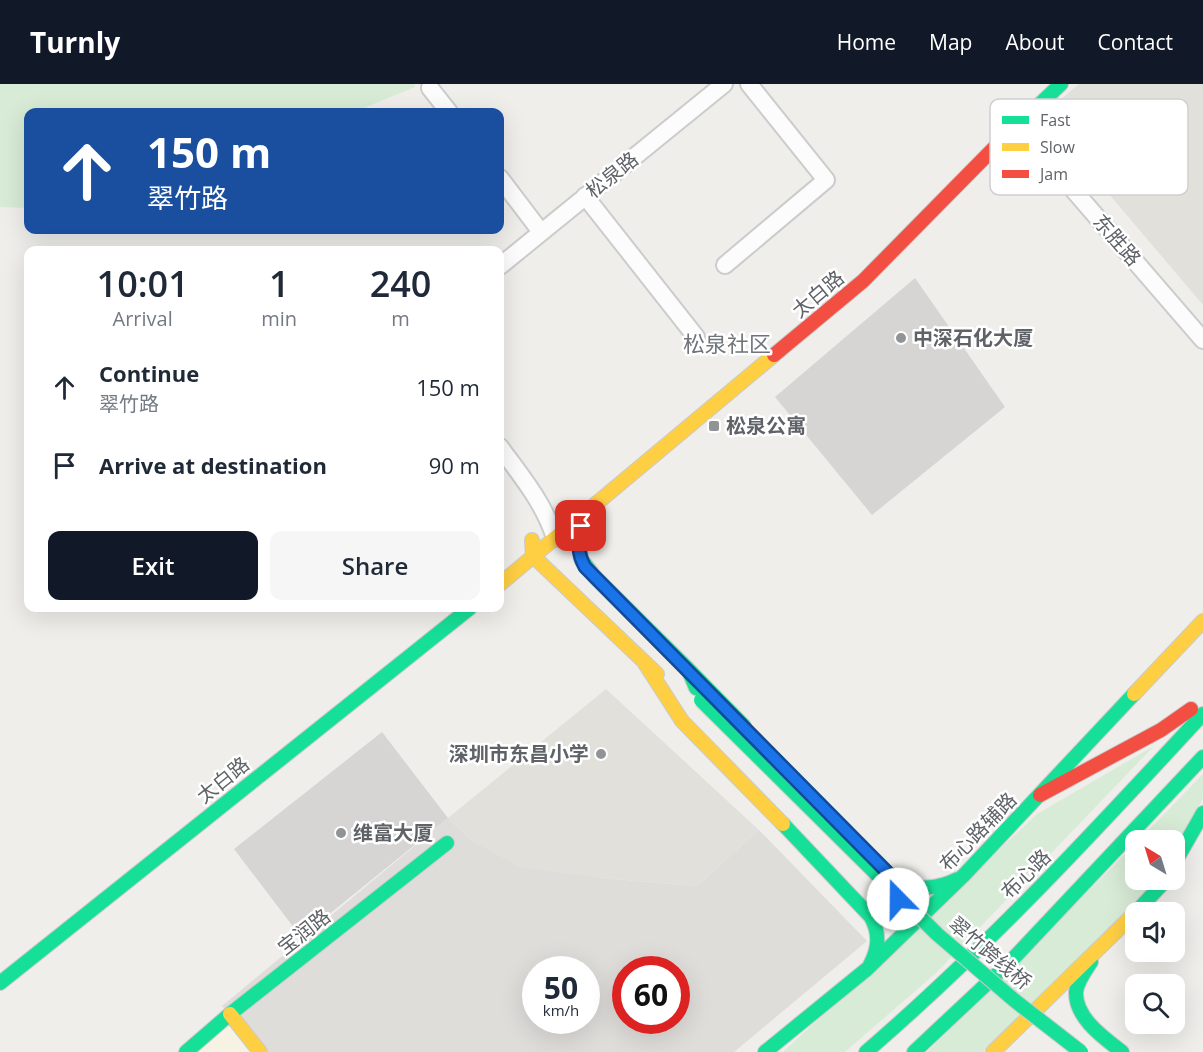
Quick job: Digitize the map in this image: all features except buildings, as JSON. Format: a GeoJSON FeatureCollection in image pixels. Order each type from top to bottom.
{"type":"FeatureCollection","features":[{"type":"Feature","properties":{"kind":"main road","name":"太白路"},"geometry":{"type":"LineString","coordinates":[[1037,99],[1061,84]]}},
{"type":"Feature","properties":{"kind":"main road","name":"太白路"},"geometry":{"type":"LineString","coordinates":[[504,581],[554,534],[596,504],[863,281],[990,137]]}},
{"type":"Feature","properties":{"kind":"main road","name":"太白路"},"geometry":{"type":"LineString","coordinates":[[701,398],[831,292],[860,266],[899,225]]}},
{"type":"Feature","properties":{"kind":"main road"},"geometry":{"type":"LineString","coordinates":[[596,504],[581,526],[578,548],[580,559],[595,577],[890,875],[898,885],[899,894],[896,903],[888,911],[878,915],[867,910]]}},
{"type":"Feature","properties":{"kind":"main road","name":"太白路"},"geometry":{"type":"LineString","coordinates":[[515,550],[531,538],[554,534]]}},
{"type":"Feature","properties":{"kind":"main road"},"geometry":{"type":"LineString","coordinates":[[554,534],[531,538],[533,556],[644,662],[691,701]]}},
{"type":"Feature","properties":{"kind":"main road"},"geometry":{"type":"LineString","coordinates":[[570,567],[691,701]]}},
{"type":"Feature","properties":{"kind":"main road","name":"太白路"},"geometry":{"type":"LineString","coordinates":[[0,983],[465,612]]}},
{"type":"Feature","properties":{"kind":"main road","name":"布心路辅路"},"geometry":{"type":"LineString","coordinates":[[765,1052],[867,969],[964,875],[1203,621]]}},
{"type":"Feature","properties":{"kind":"main road"},"geometry":{"type":"LineString","coordinates":[[644,662],[682,721],[867,910],[877,928],[879,941],[875,958],[867,969]]}},
{"type":"Feature","properties":{"kind":"main road"},"geometry":{"type":"LineString","coordinates":[[688,669],[691,701]]}},
{"type":"Feature","properties":{"kind":"main road"},"geometry":{"type":"LineString","coordinates":[[1040,795],[1161,730],[1203,700]]}},
{"type":"Feature","properties":{"kind":"main road","name":"翠竹跨线桥"},"geometry":{"type":"LineString","coordinates":[[691,701],[886,902],[976,982],[1062,1052]]}},
{"type":"Feature","properties":{"kind":"main road","name":"翠竹跨线桥"},"geometry":{"type":"LineString","coordinates":[[691,701],[919,918],[1014,1000],[1081,1052]]}},
{"type":"Feature","properties":{"kind":"main road","name":"布心路"},"geometry":{"type":"LineString","coordinates":[[866,1052],[988,940],[1066,862],[1203,714]]}},
{"type":"Feature","properties":{"kind":"main road"},"geometry":{"type":"LineString","coordinates":[[914,1052],[1011,962],[1203,757]]}},
{"type":"Feature","properties":{"kind":"main road"},"geometry":{"type":"LineString","coordinates":[[1185,845],[1203,813]]}},
{"type":"Feature","properties":{"kind":"main road"},"geometry":{"type":"LineString","coordinates":[[1185,860],[1203,841]]}},
{"type":"Feature","properties":{"kind":"main road","name":"宝润路"},"geometry":{"type":"LineString","coordinates":[[186,1052],[230,1014],[447,843]]}},
{"type":"Feature","properties":{"kind":"main road"},"geometry":{"type":"LineString","coordinates":[[890,875],[903,883],[927,887],[951,883],[964,875]]}},
{"type":"Feature","properties":{"kind":"main road"},"geometry":{"type":"LineString","coordinates":[[1145,902],[1157,890]]}},
{"type":"Feature","properties":{"kind":"main road"},"geometry":{"type":"LineString","coordinates":[[993,1052],[1125,923]]}},
{"type":"Feature","properties":{"kind":"main road"},"geometry":{"type":"LineString","coordinates":[[1093,956],[1076,991],[1079,1008],[1098,1031],[1121,1051]]}},
{"type":"Feature","properties":{"kind":"main road"},"geometry":{"type":"LineString","coordinates":[[230,1014],[260,1052]]}},
{"type":"Feature","properties":{"kind":"main road"},"geometry":{"type":"LineString","coordinates":[[1062,1052],[1071,1038],[1077,1036],[1121,1051]]}},
{"type":"Feature","properties":{"kind":"street","name":"松泉路"},"geometry":{"type":"LineString","coordinates":[[504,263],[724,84]]}},
{"type":"Feature","properties":{"kind":"street"},"geometry":{"type":"LineString","coordinates":[[725,265],[826,180],[749,84]]}},
{"type":"Feature","properties":{"kind":"street"},"geometry":{"type":"LineString","coordinates":[[430,88],[446,108]]}},
{"type":"Feature","properties":{"kind":"street"},"geometry":{"type":"LineString","coordinates":[[504,183],[541,232]]}},
{"type":"Feature","properties":{"kind":"street","name":"东胜路"},"geometry":{"type":"LineString","coordinates":[[1076,195],[1203,340]]}},
{"type":"Feature","properties":{"kind":"street"},"geometry":{"type":"LineString","coordinates":[[585,196],[696,337]]}},
{"type":"Feature","properties":{"kind":"street"},"geometry":{"type":"LineString","coordinates":[[504,453],[536,498],[554,534]]}},
{"type":"Feature","properties":{"kind":"shaded area"},"geometry":{"type":"Polygon","coordinates":[[[1079,84],[1203,84],[1203,305],[1110,195],[1188,195],[1188,99],[1061,99],[1079,84]]]}},
{"type":"Feature","properties":{"kind":"shaded area","name":"深圳市东昌小学"},"geometry":{"type":"Polygon","coordinates":[[[606,689],[759,830],[697,886],[601,878],[519,867],[472,841],[448,818],[606,689]]]}},
{"type":"Feature","properties":{"kind":"shaded area"},"geometry":{"type":"Polygon","coordinates":[[[448,818],[472,841],[601,878],[697,886],[759,830],[867,941],[734,1052],[262,1052],[222,1006],[448,818]]]}},
{"type":"Feature","properties":{"kind":"shaded area"},"geometry":{"type":"Polygon","coordinates":[[[230,1014],[260,1052],[186,1052],[230,1014]]]}},
{"type":"Feature","properties":{"kind":"green space"},"geometry":{"type":"Polygon","coordinates":[[[0,84],[414,84],[415,87],[364,108],[24,108],[24,208],[0,207],[0,84]]]}},
{"type":"Feature","properties":{"kind":"green space"},"geometry":{"type":"Polygon","coordinates":[[[1154,746],[937,972],[845,1052],[783,1052],[1037,814],[1154,746]]]}},
{"type":"Feature","properties":{"kind":"green space"},"geometry":{"type":"Polygon","coordinates":[[[1203,774],[1203,798],[1185,832],[1185,830],[1149,830],[1203,774]]]}},
{"type":"Feature","properties":{"kind":"green space"},"geometry":{"type":"Polygon","coordinates":[[[1125,854],[1125,890],[1149,890],[1136,902],[1125,902],[1125,913],[983,1052],[927,1052],[1125,854]]]}},
{"type":"Feature","properties":{"kind":"traffic: fast"},"geometry":{"type":"LineString","coordinates":[[1045,99],[1061,84]]}},
{"type":"Feature","properties":{"kind":"traffic: fast"},"geometry":{"type":"LineString","coordinates":[[591,510],[581,526],[579,538],[581,559],[595,577],[688,669],[696,688]]}},
{"type":"Feature","properties":{"kind":"traffic: fast"},"geometry":{"type":"LineString","coordinates":[[0,983],[465,612]]}},
{"type":"Feature","properties":{"kind":"traffic: fast"},"geometry":{"type":"LineString","coordinates":[[688,669],[744,726]]}},
{"type":"Feature","properties":{"kind":"traffic: fast"},"geometry":{"type":"LineString","coordinates":[[765,1052],[867,969],[964,875],[1134,694]]}},
{"type":"Feature","properties":{"kind":"traffic: fast"},"geometry":{"type":"LineString","coordinates":[[701,700],[937,934],[1014,1000],[1081,1052]]}},
{"type":"Feature","properties":{"kind":"traffic: fast"},"geometry":{"type":"LineString","coordinates":[[866,1052],[955,972],[997,930],[1081,845],[1203,714]]}},
{"type":"Feature","properties":{"kind":"traffic: fast"},"geometry":{"type":"LineString","coordinates":[[914,1052],[1011,961],[1203,757]]}},
{"type":"Feature","properties":{"kind":"traffic: fast"},"geometry":{"type":"LineString","coordinates":[[1185,845],[1203,813]]}},
{"type":"Feature","properties":{"kind":"traffic: fast"},"geometry":{"type":"LineString","coordinates":[[783,824],[871,917],[876,929],[877,941],[870,965]]}},
{"type":"Feature","properties":{"kind":"traffic: fast"},"geometry":{"type":"LineString","coordinates":[[186,1052],[230,1014],[447,843]]}},
{"type":"Feature","properties":{"kind":"traffic: fast"},"geometry":{"type":"LineString","coordinates":[[875,861],[894,879],[912,887],[928,888],[958,879]]}},
{"type":"Feature","properties":{"kind":"traffic: fast"},"geometry":{"type":"LineString","coordinates":[[1145,902],[1157,890]]}},
{"type":"Feature","properties":{"kind":"traffic: fast"},"geometry":{"type":"LineString","coordinates":[[1091,962],[1076,992],[1080,1010],[1085,1019],[1122,1052]]}},
{"type":"Feature","properties":{"kind":"traffic: slow"},"geometry":{"type":"LineString","coordinates":[[504,581],[774,355]]}},
{"type":"Feature","properties":{"kind":"traffic: slow"},"geometry":{"type":"LineString","coordinates":[[532,540],[533,556],[657,674]]}},
{"type":"Feature","properties":{"kind":"traffic: slow"},"geometry":{"type":"LineString","coordinates":[[1134,694],[1203,621]]}},
{"type":"Feature","properties":{"kind":"traffic: slow"},"geometry":{"type":"LineString","coordinates":[[644,662],[682,721],[783,824]]}},
{"type":"Feature","properties":{"kind":"traffic: slow"},"geometry":{"type":"LineString","coordinates":[[993,1052],[1125,923]]}},
{"type":"Feature","properties":{"kind":"traffic: slow"},"geometry":{"type":"LineString","coordinates":[[230,1014],[260,1052]]}},
{"type":"Feature","properties":{"kind":"traffic: jam"},"geometry":{"type":"LineString","coordinates":[[774,355],[863,281],[990,152]]}},
{"type":"Feature","properties":{"kind":"traffic: jam"},"geometry":{"type":"LineString","coordinates":[[1040,795],[1161,730],[1191,709]]}},
{"type":"Feature","properties":{"kind":"place","name":"中深石化大厦"},"geometry":{"type":"Point","coordinates":[901,338]}},
{"type":"Feature","properties":{"kind":"place","name":"松泉公寓"},"geometry":{"type":"Point","coordinates":[714,426]}},
{"type":"Feature","properties":{"kind":"place","name":"深圳市东昌小学"},"geometry":{"type":"Point","coordinates":[601,754]}},
{"type":"Feature","properties":{"kind":"place","name":"维富大厦"},"geometry":{"type":"Point","coordinates":[341,833]}},
{"type":"Feature","properties":{"kind":"district","name":"松泉社区"},"geometry":{"type":"Point","coordinates":[727,344]}},
{"type":"Feature","properties":{"kind":"route"},"geometry":{"type":"LineString","coordinates":[[581,526],[578,548],[580,559],[585,567],[890,875],[898,885],[898,899]]}}]}
